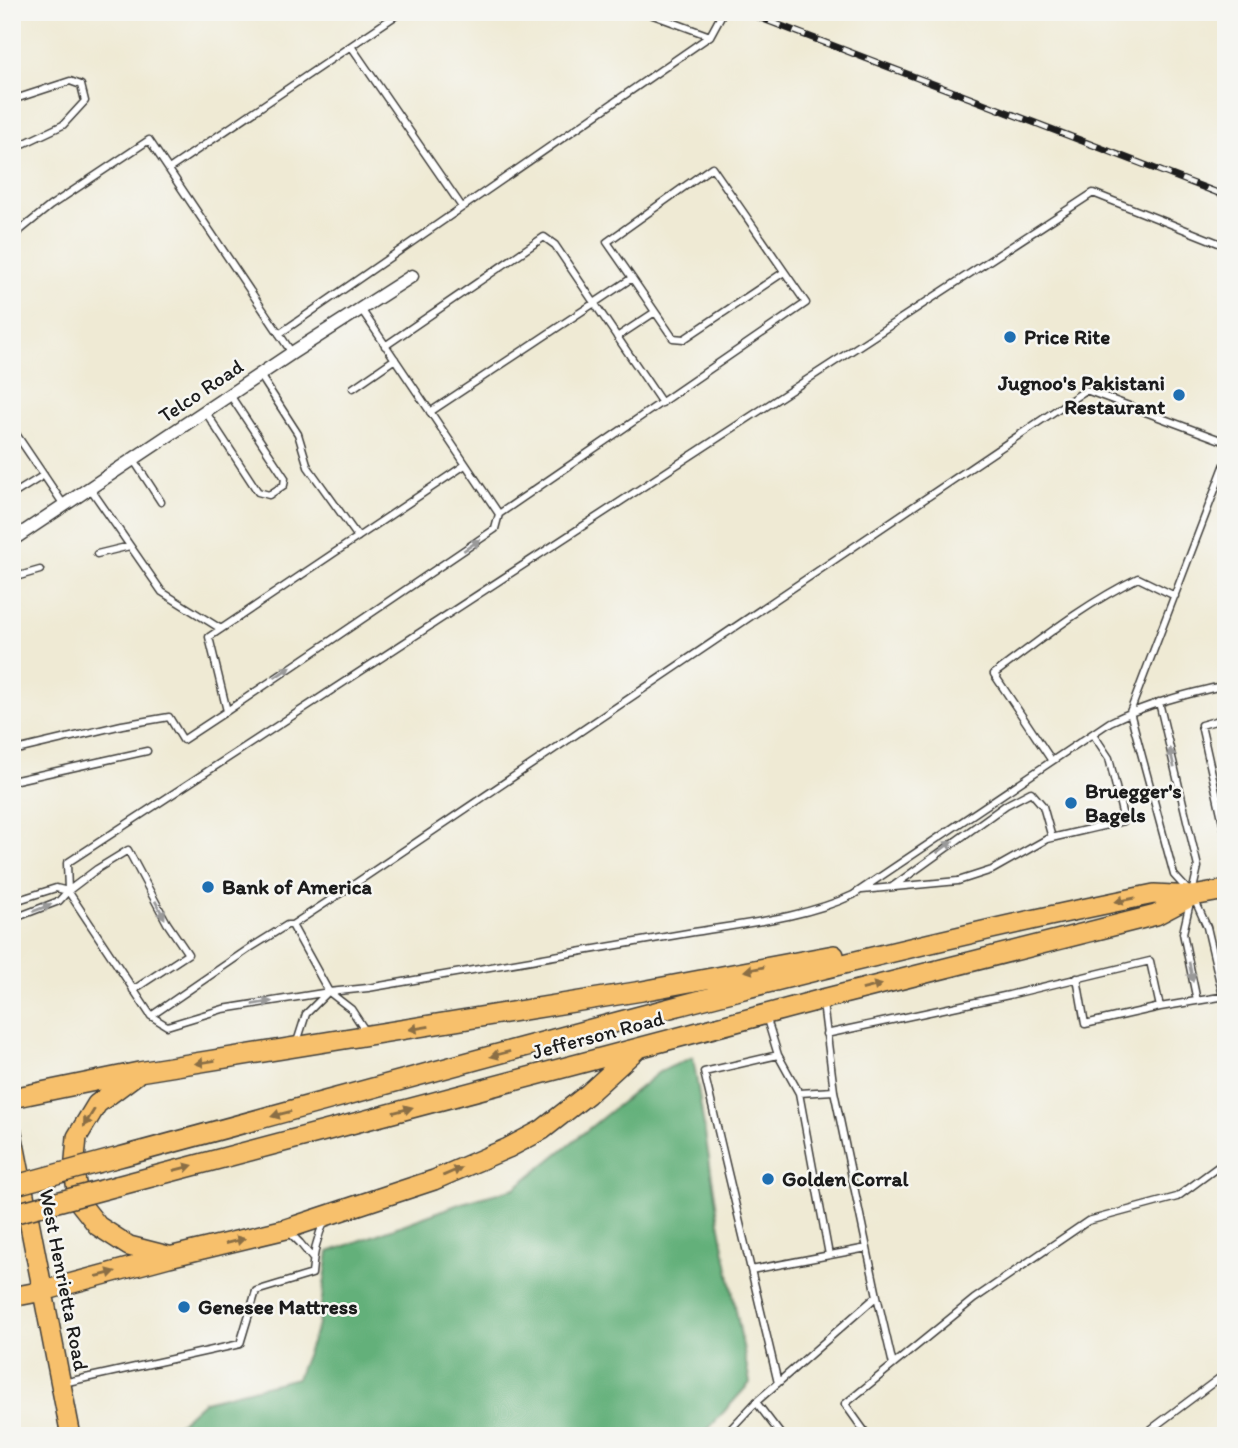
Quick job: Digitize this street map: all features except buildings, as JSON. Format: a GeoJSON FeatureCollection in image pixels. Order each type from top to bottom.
{"type":"FeatureCollection","features":[{"type":"Feature","properties":{"kind":"main road","name":"Jefferson Road"},"geometry":{"type":"LineString","coordinates":[[12,1186],[633,1018],[919,945],[1154,894],[1193,896],[1226,890]]}},
{"type":"Feature","properties":{"kind":"main road","name":"Jefferson Road"},"geometry":{"type":"LineString","coordinates":[[12,1213],[765,1014],[1156,915],[1193,896]]}},
{"type":"Feature","properties":{"kind":"main road"},"geometry":{"type":"LineString","coordinates":[[12,1098],[139,1072],[642,990],[870,948],[919,945]]}},
{"type":"Feature","properties":{"kind":"main road"},"geometry":{"type":"LineString","coordinates":[[12,1297],[286,1229],[434,1180],[542,1130],[588,1094],[640,1047]]}},
{"type":"Feature","properties":{"kind":"main road"},"geometry":{"type":"LineString","coordinates":[[139,1072],[97,1104],[76,1137],[74,1171],[79,1202],[98,1226],[129,1246],[169,1257]]}},
{"type":"Feature","properties":{"kind":"main road","name":"West Henrietta Road"},"geometry":{"type":"LineString","coordinates":[[12,1133],[71,1436]]}},
{"type":"Feature","properties":{"kind":"street","name":"Telco Road"},"geometry":{"type":"LineString","coordinates":[[12,540],[412,276]]}},
{"type":"Feature","properties":{"kind":"lane"},"geometry":{"type":"LineString","coordinates":[[169,169],[401,12]]}},
{"type":"Feature","properties":{"kind":"lane"},"geometry":{"type":"LineString","coordinates":[[645,12],[710,36]]}},
{"type":"Feature","properties":{"kind":"lane"},"geometry":{"type":"LineString","coordinates":[[279,334],[710,36],[723,12]]}},
{"type":"Feature","properties":{"kind":"lane"},"geometry":{"type":"LineString","coordinates":[[351,46],[462,207]]}},
{"type":"Feature","properties":{"kind":"lane"},"geometry":{"type":"LineString","coordinates":[[12,100],[70,81],[81,85],[85,102],[63,125],[23,144],[12,139]]}},
{"type":"Feature","properties":{"kind":"lane"},"geometry":{"type":"LineString","coordinates":[[12,237],[50,206],[149,140],[292,353]]}},
{"type":"Feature","properties":{"kind":"lane"},"geometry":{"type":"LineString","coordinates":[[12,751],[122,725],[169,717],[183,740],[495,529],[499,514],[806,303],[712,167],[607,242],[655,312],[673,338],[684,340],[784,272]]}},
{"type":"Feature","properties":{"kind":"lane"},"geometry":{"type":"LineString","coordinates":[[1226,246],[1093,194],[68,863],[68,891],[151,1016],[167,1026],[223,1009],[368,988],[826,907],[859,891],[1110,722],[1159,702],[1226,685]]}},
{"type":"Feature","properties":{"kind":"lane"},"geometry":{"type":"LineString","coordinates":[[386,346],[544,237],[555,245],[662,402]]}},
{"type":"Feature","properties":{"kind":"lane"},"geometry":{"type":"LineString","coordinates":[[430,412],[632,278]]}},
{"type":"Feature","properties":{"kind":"lane"},"geometry":{"type":"LineString","coordinates":[[361,309],[499,514]]}},
{"type":"Feature","properties":{"kind":"lane"},"geometry":{"type":"LineString","coordinates":[[617,337],[655,312]]}},
{"type":"Feature","properties":{"kind":"lane"},"geometry":{"type":"LineString","coordinates":[[353,388],[395,359]]}},
{"type":"Feature","properties":{"kind":"lane"},"geometry":{"type":"LineString","coordinates":[[260,374],[298,434],[308,467],[358,537]]}},
{"type":"Feature","properties":{"kind":"lane"},"geometry":{"type":"LineString","coordinates":[[151,1016],[1086,390],[1226,442]]}},
{"type":"Feature","properties":{"kind":"lane"},"geometry":{"type":"LineString","coordinates":[[205,411],[258,492],[269,495],[284,485],[285,478],[230,395]]}},
{"type":"Feature","properties":{"kind":"lane"},"geometry":{"type":"LineString","coordinates":[[12,428],[64,505]]}},
{"type":"Feature","properties":{"kind":"lane"},"geometry":{"type":"LineString","coordinates":[[133,459],[161,502]]}},
{"type":"Feature","properties":{"kind":"lane"},"geometry":{"type":"LineString","coordinates":[[1077,978],[1086,1024],[1224,996],[1207,927],[1193,896],[1174,875],[1129,712],[1226,461]]}},
{"type":"Feature","properties":{"kind":"lane"},"geometry":{"type":"LineString","coordinates":[[227,711],[209,637],[466,465]]}},
{"type":"Feature","properties":{"kind":"lane"},"geometry":{"type":"LineString","coordinates":[[12,495],[44,475]]}},
{"type":"Feature","properties":{"kind":"lane"},"geometry":{"type":"LineString","coordinates":[[90,488],[162,592],[220,629]]}},
{"type":"Feature","properties":{"kind":"lane"},"geometry":{"type":"LineString","coordinates":[[97,554],[130,546]]}},
{"type":"Feature","properties":{"kind":"lane"},"geometry":{"type":"LineString","coordinates":[[12,578],[40,570]]}},
{"type":"Feature","properties":{"kind":"lane"},"geometry":{"type":"LineString","coordinates":[[1052,761],[994,674],[1094,602],[1138,578],[1175,596]]}},
{"type":"Feature","properties":{"kind":"lane"},"geometry":{"type":"LineString","coordinates":[[1159,702],[1198,867],[1183,933],[1197,1001]]}},
{"type":"Feature","properties":{"kind":"lane"},"geometry":{"type":"LineString","coordinates":[[1226,718],[1200,724],[1226,836]]}},
{"type":"Feature","properties":{"kind":"lane"},"geometry":{"type":"LineString","coordinates":[[859,891],[958,881],[992,870],[1052,838],[1124,821],[1109,758],[1093,734]]}},
{"type":"Feature","properties":{"kind":"lane"},"geometry":{"type":"LineString","coordinates":[[12,781],[147,751]]}},
{"type":"Feature","properties":{"kind":"lane"},"geometry":{"type":"LineString","coordinates":[[890,888],[1006,804],[1031,792],[1043,806],[1052,838]]}},
{"type":"Feature","properties":{"kind":"lane"},"geometry":{"type":"LineString","coordinates":[[1217,798],[1226,796]]}},
{"type":"Feature","properties":{"kind":"lane"},"geometry":{"type":"LineString","coordinates":[[12,919],[60,901],[68,891],[97,869],[128,850],[167,923],[188,954],[133,990]]}},
{"type":"Feature","properties":{"kind":"lane"},"geometry":{"type":"LineString","coordinates":[[12,902],[56,888],[68,891]]}},
{"type":"Feature","properties":{"kind":"lane"},"geometry":{"type":"LineString","coordinates":[[290,925],[329,992],[351,1009],[369,1036]]}},
{"type":"Feature","properties":{"kind":"lane"},"geometry":{"type":"LineString","coordinates":[[826,1034],[1009,995],[1150,961],[1160,1007]]}},
{"type":"Feature","properties":{"kind":"lane"},"geometry":{"type":"LineString","coordinates":[[295,1048],[306,1014],[329,992]]}},
{"type":"Feature","properties":{"kind":"lane"},"geometry":{"type":"LineString","coordinates":[[823,999],[834,1091],[893,1365]]}},
{"type":"Feature","properties":{"kind":"lane"},"geometry":{"type":"LineString","coordinates":[[765,1014],[778,1055],[799,1093],[830,1255]]}},
{"type":"Feature","properties":{"kind":"lane"},"geometry":{"type":"LineString","coordinates":[[778,1055],[704,1072],[778,1383]]}},
{"type":"Feature","properties":{"kind":"lane"},"geometry":{"type":"LineString","coordinates":[[799,1093],[834,1091]]}},
{"type":"Feature","properties":{"kind":"lane"},"geometry":{"type":"LineString","coordinates":[[868,1436],[845,1404],[974,1299],[1088,1222],[1177,1197],[1226,1161]]}},
{"type":"Feature","properties":{"kind":"lane"},"geometry":{"type":"LineString","coordinates":[[61,1384],[240,1344],[256,1290],[312,1274],[318,1236],[328,1214]]}},
{"type":"Feature","properties":{"kind":"lane"},"geometry":{"type":"LineString","coordinates":[[286,1229],[313,1259]]}},
{"type":"Feature","properties":{"kind":"lane"},"geometry":{"type":"LineString","coordinates":[[751,1270],[867,1248]]}},
{"type":"Feature","properties":{"kind":"lane"},"geometry":{"type":"LineString","coordinates":[[724,1436],[756,1402],[877,1296]]}},
{"type":"Feature","properties":{"kind":"lane"},"geometry":{"type":"LineString","coordinates":[[1142,1436],[1226,1373]]}},
{"type":"Feature","properties":{"kind":"lane"},"geometry":{"type":"LineString","coordinates":[[756,1402],[782,1436]]}},
{"type":"Feature","properties":{"kind":"green space"},"geometry":{"type":"Polygon","coordinates":[[[693,1057],[719,1222],[750,1383],[702,1436],[165,1436],[204,1401],[297,1378],[318,1325],[329,1252],[462,1203],[515,1188],[659,1072],[693,1057]]]}},
{"type":"Feature","properties":{"kind":"railway"},"geometry":{"type":"LineString","coordinates":[[745,12],[1226,196]]}},
{"type":"Feature","properties":{"kind":"place","name":"Price Rite"},"geometry":{"type":"Point","coordinates":[1010,337]}},
{"type":"Feature","properties":{"kind":"place","name":"Jugnoo's Pakistani Restaurant"},"geometry":{"type":"Point","coordinates":[1179,395]}},
{"type":"Feature","properties":{"kind":"place","name":"Bruegger's Bagels"},"geometry":{"type":"Point","coordinates":[1071,803]}},
{"type":"Feature","properties":{"kind":"place","name":"Bank of America"},"geometry":{"type":"Point","coordinates":[208,887]}},
{"type":"Feature","properties":{"kind":"place","name":"Golden Corral"},"geometry":{"type":"Point","coordinates":[768,1179]}},
{"type":"Feature","properties":{"kind":"place","name":"Genesee Mattress"},"geometry":{"type":"Point","coordinates":[184,1307]}}]}
